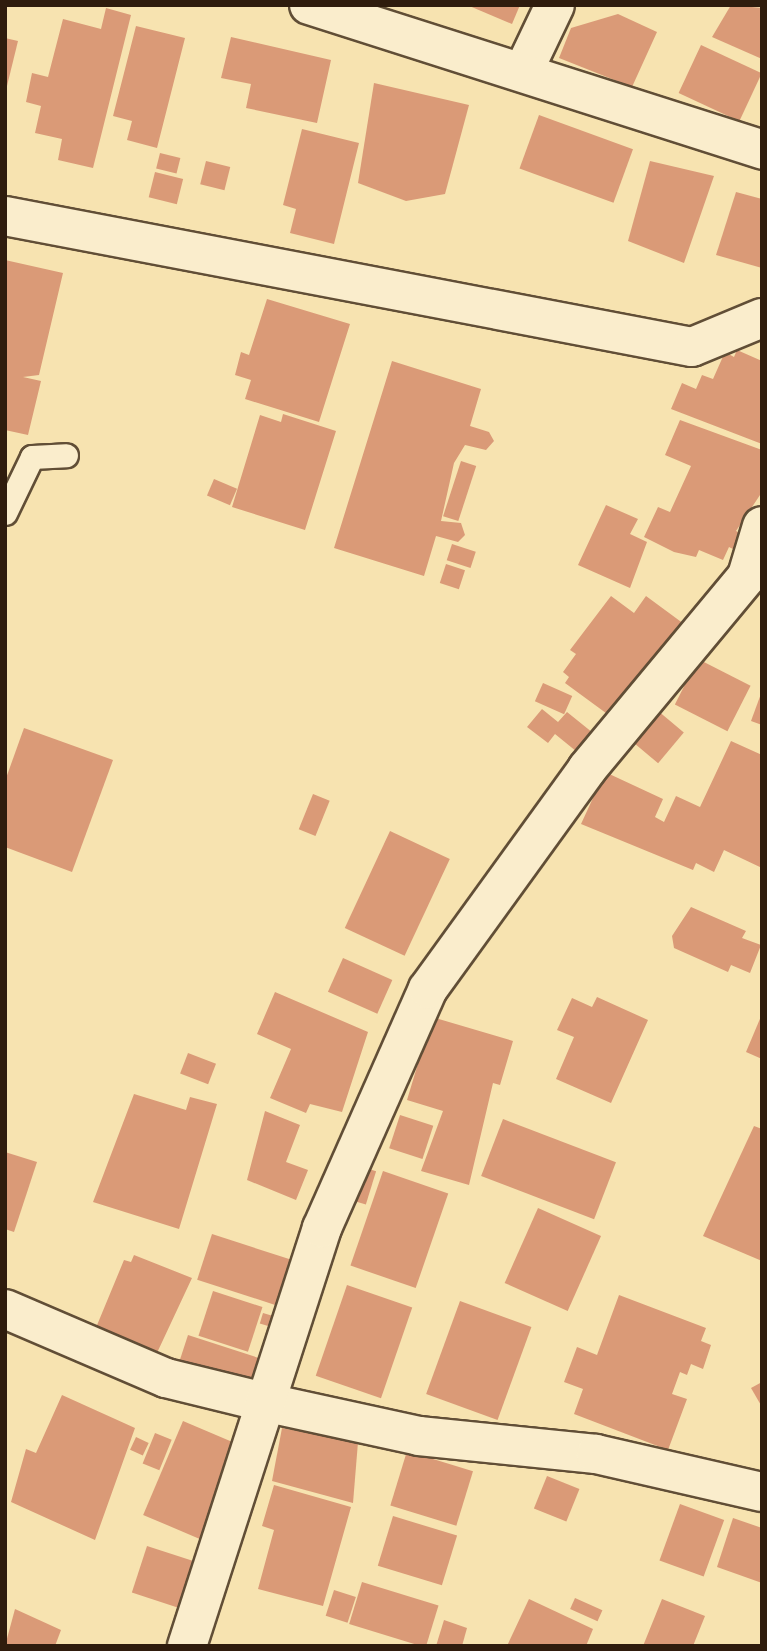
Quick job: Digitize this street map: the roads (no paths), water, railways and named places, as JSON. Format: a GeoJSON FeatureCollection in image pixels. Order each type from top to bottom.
{"type":"FeatureCollection","features":[{"type":"Feature","properties":{"kind":"street"},"geometry":{"type":"LineString","coordinates":[[309,5],[762,149]]}},
{"type":"Feature","properties":{"kind":"street"},"geometry":{"type":"LineString","coordinates":[[523,72],[555,5]]}},
{"type":"Feature","properties":{"kind":"street"},"geometry":{"type":"LineString","coordinates":[[5,216],[429,292],[692,348],[762,318]]}},
{"type":"Feature","properties":{"kind":"street"},"geometry":{"type":"LineString","coordinates":[[187,1646],[268,1403],[322,1228],[428,989],[587,769],[747,576],[762,526]]}},
{"type":"Feature","properties":{"kind":"street"},"geometry":{"type":"LineString","coordinates":[[5,1310],[166,1378],[268,1403],[419,1436],[596,1454],[762,1492]]}},
{"type":"Feature","properties":{"kind":"lane"},"geometry":{"type":"LineString","coordinates":[[5,513],[32,457],[66,455]]}}]}
